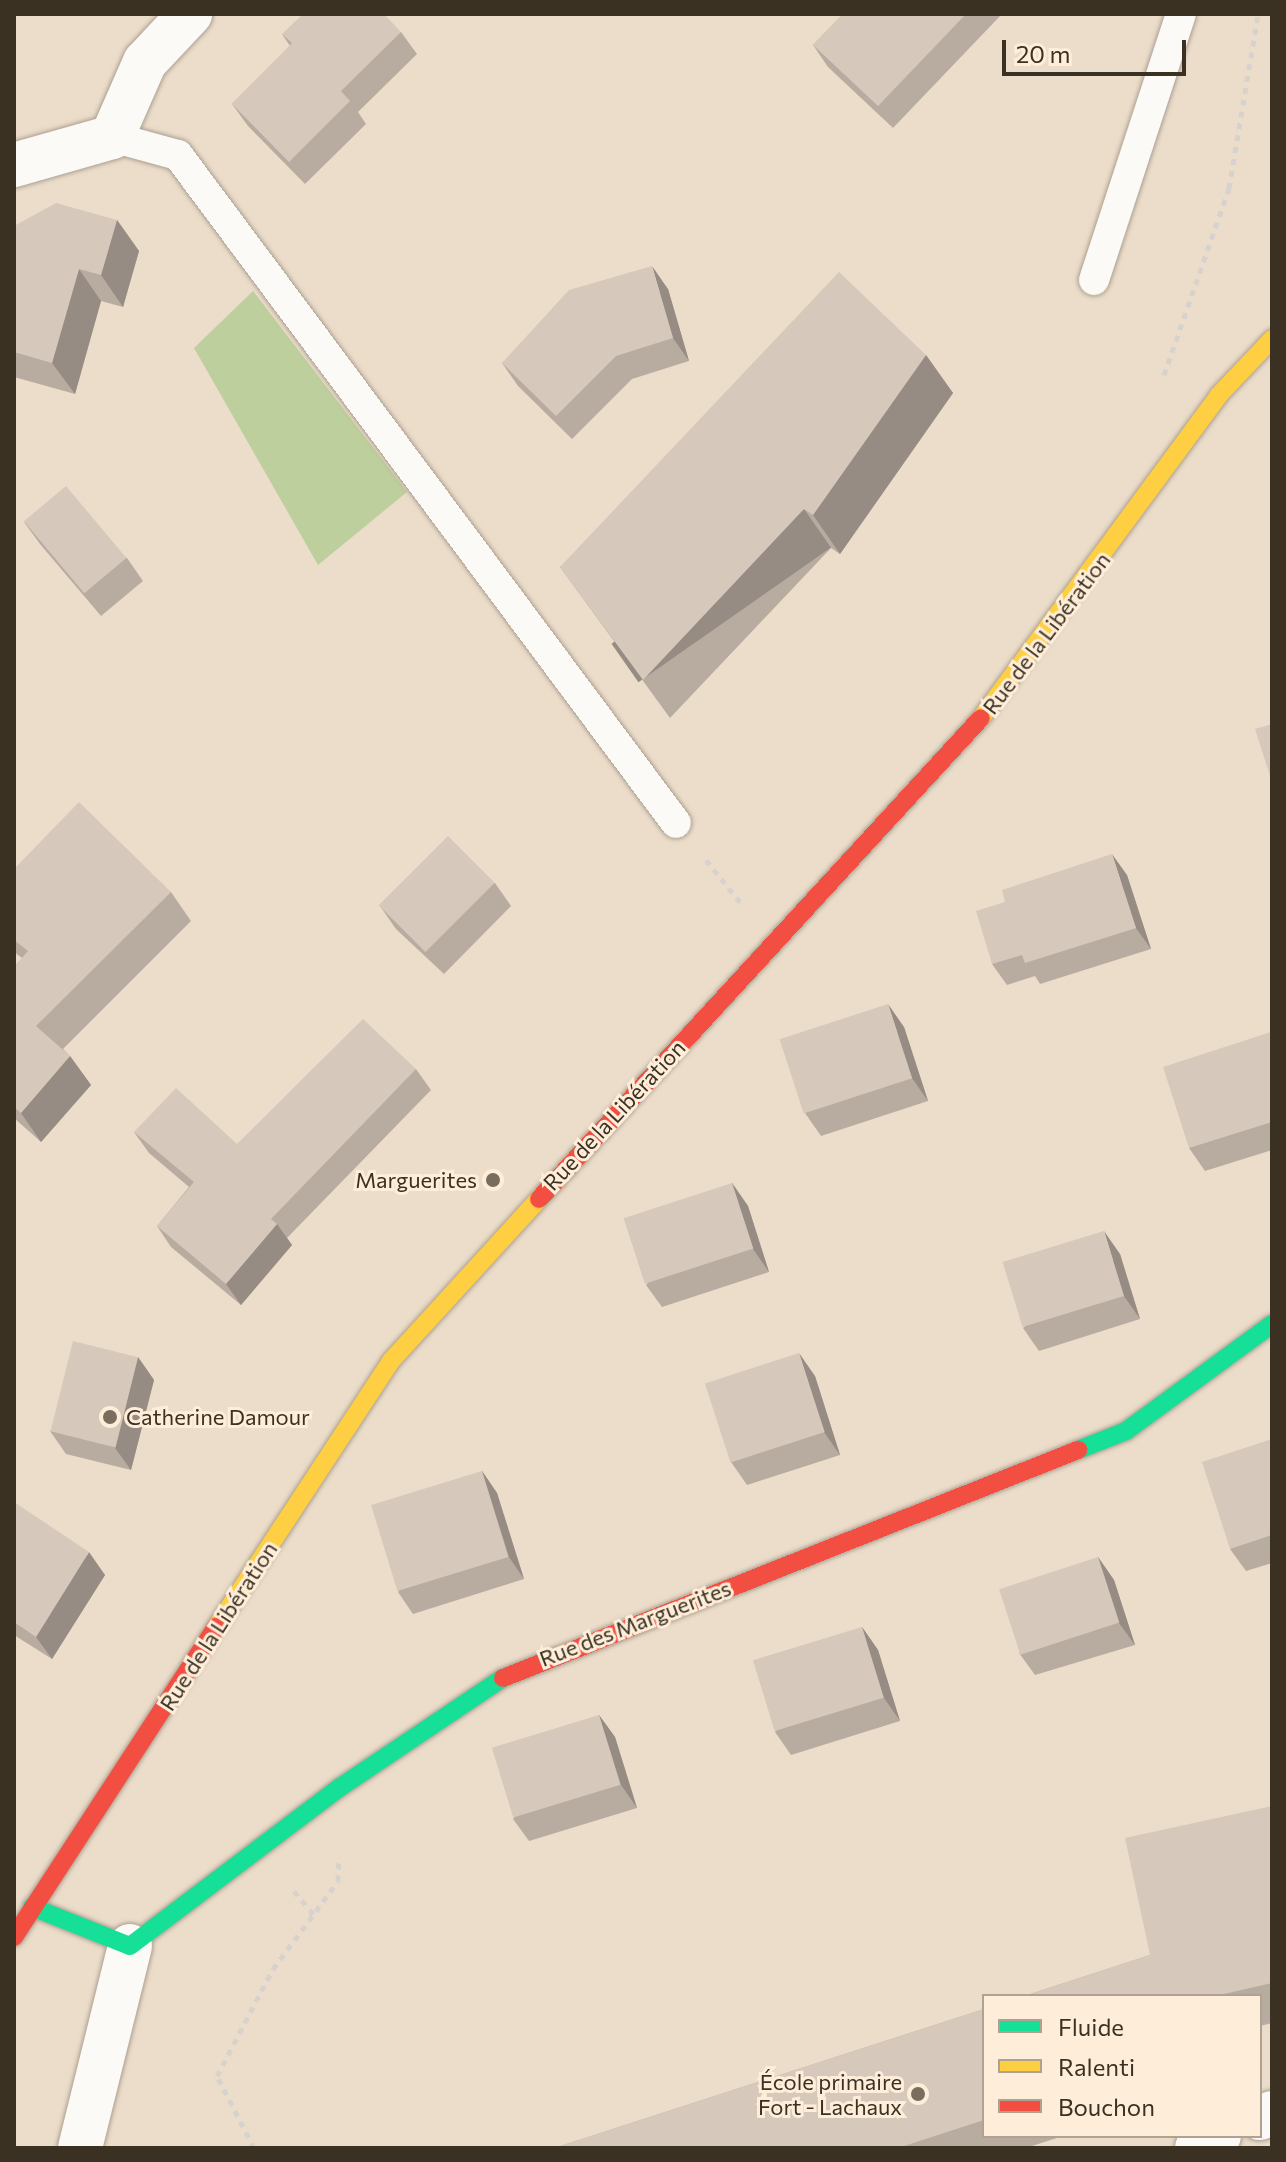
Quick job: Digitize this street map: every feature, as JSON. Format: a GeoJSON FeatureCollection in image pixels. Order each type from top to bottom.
{"type":"FeatureCollection","features":[{"type":"Feature","properties":{"kind":"street"},"geometry":{"type":"LineString","coordinates":[[14,165],[112,137],[145,62],[190,14]]}},
{"type":"Feature","properties":{"kind":"street","name":"Rue de la Libération"},"geometry":{"type":"LineString","coordinates":[[14,1937],[391,1361],[1000,698],[1196,430],[1272,339]]}},
{"type":"Feature","properties":{"kind":"street","name":"Rue des Marguerites"},"geometry":{"type":"LineString","coordinates":[[130,1946],[339,1788],[520,1667],[1126,1431],[1272,1324]]}},
{"type":"Feature","properties":{"kind":"street"},"geometry":{"type":"LineString","coordinates":[[32,1907],[130,1946],[80,2148]]}},
{"type":"Feature","properties":{"kind":"street"},"geometry":{"type":"LineString","coordinates":[[1197,2148],[1215,2138]]}},
{"type":"Feature","properties":{"kind":"lane"},"geometry":{"type":"LineString","coordinates":[[1094,280],[1181,14]]}},
{"type":"Feature","properties":{"kind":"lane"},"geometry":{"type":"LineString","coordinates":[[112,137],[178,155],[676,823]]}},
{"type":"Feature","properties":{"kind":"path"},"geometry":{"type":"LineString","coordinates":[[1196,430],[1157,402],[1229,188],[1258,14]]}},
{"type":"Feature","properties":{"kind":"path"},"geometry":{"type":"LineString","coordinates":[[676,823],[772,944]]}},
{"type":"Feature","properties":{"kind":"path"},"geometry":{"type":"LineString","coordinates":[[254,2148],[217,2076],[273,1969],[314,1915]]}},
{"type":"Feature","properties":{"kind":"green space"},"geometry":{"type":"Polygon","coordinates":[[[253,291],[407,492],[318,565],[194,348],[253,291]]]}},
{"type":"Feature","properties":{"kind":"building"},"geometry":{"type":"Polygon","coordinates":[[[303,14],[384,14],[401,32],[341,91],[350,101],[289,162],[232,104],[292,43],[282,34],[303,14]]]}},
{"type":"Feature","properties":{"kind":"building"},"geometry":{"type":"Polygon","coordinates":[[[843,14],[966,14],[878,106],[813,45],[843,14]]]}},
{"type":"Feature","properties":{"kind":"building"},"geometry":{"type":"Polygon","coordinates":[[[56,203],[117,220],[101,275],[79,269],[52,363],[14,352],[14,226],[56,203]]]}},
{"type":"Feature","properties":{"kind":"building"},"geometry":{"type":"Polygon","coordinates":[[[652,266],[673,338],[616,356],[556,416],[502,363],[569,290],[652,266]]]}},
{"type":"Feature","properties":{"kind":"building"},"geometry":{"type":"Polygon","coordinates":[[[839,272],[926,355],[813,515],[804,509],[643,680],[560,567],[839,272]]]}},
{"type":"Feature","properties":{"kind":"building"},"geometry":{"type":"Polygon","coordinates":[[[66,486],[126,558],[84,593],[24,521],[66,486]]]}},
{"type":"Feature","properties":{"kind":"building"},"geometry":{"type":"Polygon","coordinates":[[[1272,724],[1272,782],[1255,729],[1272,724]]]}},
{"type":"Feature","properties":{"kind":"building"},"geometry":{"type":"Polygon","coordinates":[[[79,802],[171,892],[36,1026],[70,1056],[21,1113],[14,1107],[14,967],[28,951],[14,940],[14,869],[79,802]]]}},
{"type":"Feature","properties":{"kind":"building"},"geometry":{"type":"Polygon","coordinates":[[[448,836],[495,883],[425,952],[379,905],[448,836]]]}},
{"type":"Feature","properties":{"kind":"building"},"geometry":{"type":"Polygon","coordinates":[[[1112,854],[1136,928],[1025,963],[1022,955],[992,964],[976,911],[1005,902],[1002,890],[1112,854]]]}},
{"type":"Feature","properties":{"kind":"building"},"geometry":{"type":"Polygon","coordinates":[[[888,1004],[912,1078],[804,1113],[780,1039],[888,1004]]]}},
{"type":"Feature","properties":{"kind":"building"},"geometry":{"type":"Polygon","coordinates":[[[363,1019],[416,1069],[271,1219],[277,1224],[226,1284],[157,1226],[194,1182],[134,1132],[176,1088],[237,1144],[363,1019]]]}},
{"type":"Feature","properties":{"kind":"building"},"geometry":{"type":"Polygon","coordinates":[[[1271,1032],[1272,1122],[1189,1148],[1163,1067],[1271,1032]]]}},
{"type":"Feature","properties":{"kind":"building"},"geometry":{"type":"Polygon","coordinates":[[[732,1183],[753,1249],[645,1284],[624,1218],[732,1183]]]}},
{"type":"Feature","properties":{"kind":"building"},"geometry":{"type":"Polygon","coordinates":[[[1104,1231],[1124,1296],[1023,1327],[1003,1262],[1104,1231]]]}},
{"type":"Feature","properties":{"kind":"building"},"geometry":{"type":"Polygon","coordinates":[[[73,1341],[138,1357],[116,1447],[51,1431],[73,1341]]]}},
{"type":"Feature","properties":{"kind":"building"},"geometry":{"type":"Polygon","coordinates":[[[799,1353],[825,1432],[730,1463],[705,1384],[799,1353]]]}},
{"type":"Feature","properties":{"kind":"building"},"geometry":{"type":"Polygon","coordinates":[[[1272,1439],[1272,1535],[1230,1549],[1202,1462],[1272,1439]]]}},
{"type":"Feature","properties":{"kind":"building"},"geometry":{"type":"Polygon","coordinates":[[[482,1471],[508,1557],[397,1591],[371,1505],[482,1471]]]}},
{"type":"Feature","properties":{"kind":"building"},"geometry":{"type":"Polygon","coordinates":[[[14,1502],[89,1552],[36,1637],[14,1622],[14,1502]]]}},
{"type":"Feature","properties":{"kind":"building"},"geometry":{"type":"Polygon","coordinates":[[[1098,1557],[1119,1623],[1020,1655],[999,1589],[1098,1557]]]}},
{"type":"Feature","properties":{"kind":"building"},"geometry":{"type":"Polygon","coordinates":[[[862,1627],[884,1698],[775,1731],[753,1660],[862,1627]]]}},
{"type":"Feature","properties":{"kind":"building"},"geometry":{"type":"Polygon","coordinates":[[[599,1715],[620,1785],[513,1818],[492,1748],[599,1715]]]}},
{"type":"Feature","properties":{"kind":"building"},"geometry":{"type":"Polygon","coordinates":[[[1272,1806],[1272,1983],[1224,1994],[1030,1994],[1150,1955],[1125,1838],[1272,1806]]]}},
{"type":"Feature","properties":{"kind":"building"},"geometry":{"type":"Polygon","coordinates":[[[982,2010],[982,2121],[898,2148],[554,2148],[982,2010]]]}},
{"type":"Feature","properties":{"kind":"traffic: fast"},"geometry":{"type":"LineString","coordinates":[[1078,1450],[1126,1431],[1272,1324]]}},
{"type":"Feature","properties":{"kind":"traffic: fast"},"geometry":{"type":"LineString","coordinates":[[32,1907],[130,1946],[339,1788],[503,1678]]}},
{"type":"Feature","properties":{"kind":"traffic: slow"},"geometry":{"type":"LineString","coordinates":[[981,718],[1218,396],[1272,339]]}},
{"type":"Feature","properties":{"kind":"traffic: slow"},"geometry":{"type":"LineString","coordinates":[[217,1626],[391,1361],[539,1199]]}},
{"type":"Feature","properties":{"kind":"traffic: jam"},"geometry":{"type":"LineString","coordinates":[[539,1199],[981,718]]}},
{"type":"Feature","properties":{"kind":"traffic: jam"},"geometry":{"type":"LineString","coordinates":[[503,1678],[1078,1450]]}},
{"type":"Feature","properties":{"kind":"traffic: jam"},"geometry":{"type":"LineString","coordinates":[[14,1937],[217,1626]]}},
{"type":"Feature","properties":{"kind":"place","name":"Marguerites"},"geometry":{"type":"Point","coordinates":[493,1180]}},
{"type":"Feature","properties":{"kind":"place","name":"Catherine Damour"},"geometry":{"type":"Point","coordinates":[110,1417]}},
{"type":"Feature","properties":{"kind":"place","name":"École primaire Fort - Lachaux"},"geometry":{"type":"Point","coordinates":[918,2094]}}]}
